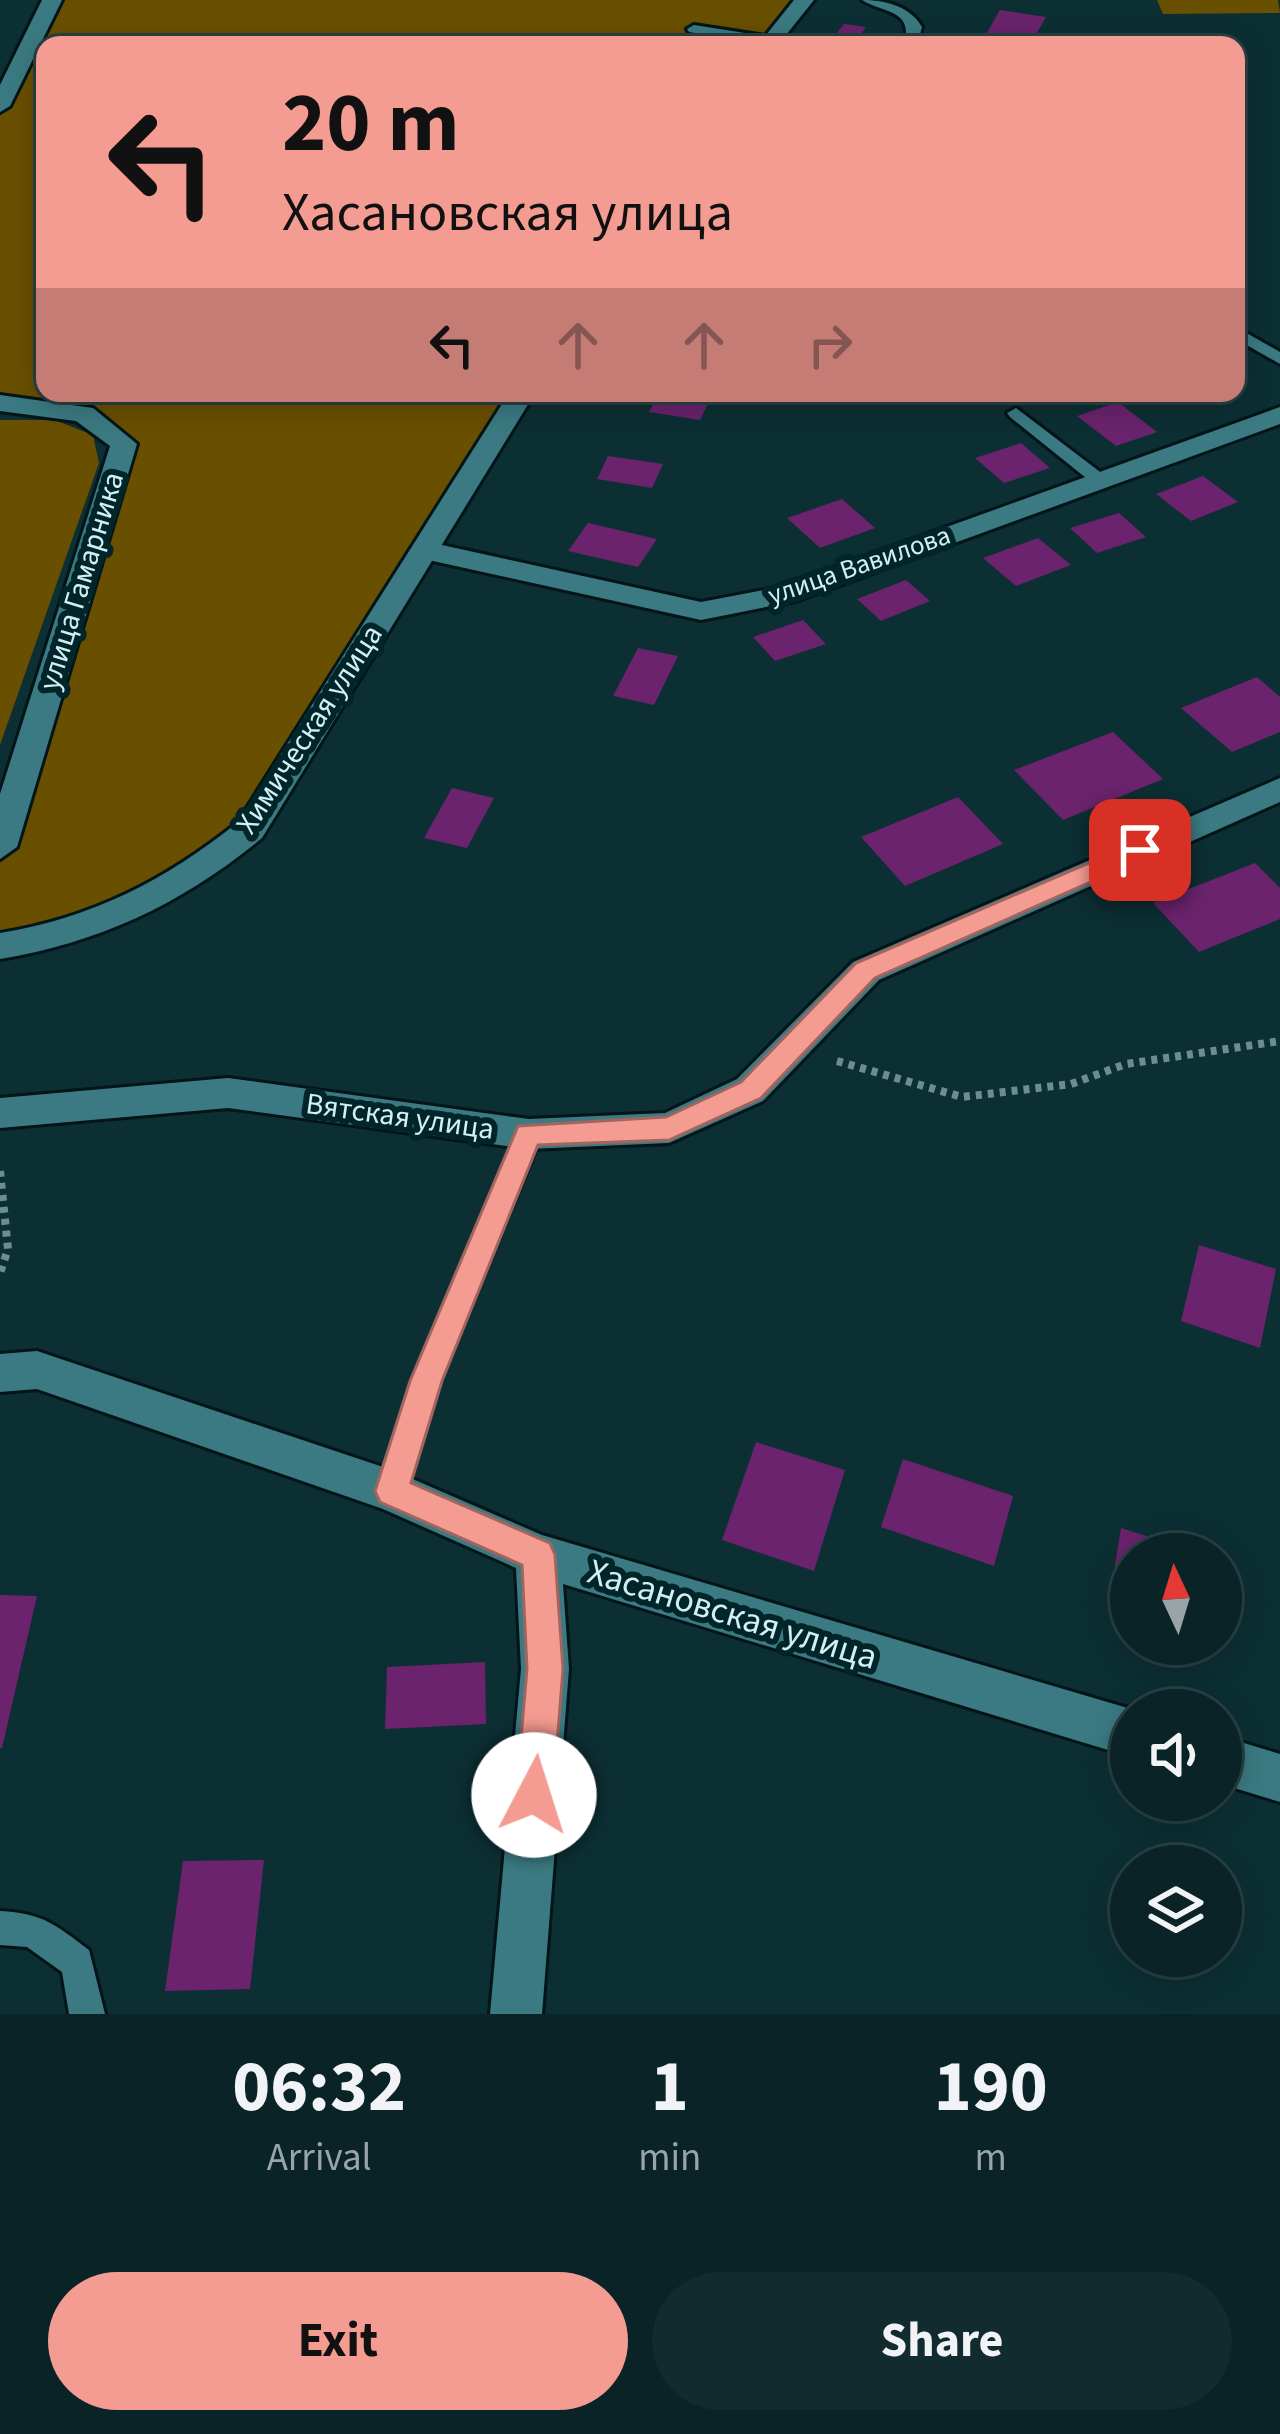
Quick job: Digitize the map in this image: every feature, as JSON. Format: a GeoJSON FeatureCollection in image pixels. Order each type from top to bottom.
{"type":"FeatureCollection","features":[{"type":"Feature","properties":{"kind":"street"},"geometry":{"type":"LineString","coordinates":[[0,106],[52,0]]}},
{"type":"Feature","properties":{"kind":"street"},"geometry":{"type":"LineString","coordinates":[[776,36],[804,0]]}},
{"type":"Feature","properties":{"kind":"street","name":"Химическая улица"},"geometry":{"type":"LineString","coordinates":[[0,946],[51,939],[130,914],[198,876],[250,830],[516,402]]}},
{"type":"Feature","properties":{"kind":"street","name":"улица Гамарника"},"geometry":{"type":"LineString","coordinates":[[0,403],[84,414],[124,443],[0,847]]}},
{"type":"Feature","properties":{"kind":"street","name":"улица Вавилова"},"geometry":{"type":"LineString","coordinates":[[424,550],[701,611],[785,595],[1280,415]]}},
{"type":"Feature","properties":{"kind":"street","name":"Вятская улица"},"geometry":{"type":"LineString","coordinates":[[0,1113],[228,1093],[529,1134],[669,1128],[751,1090],[866,970],[1280,789]]}},
{"type":"Feature","properties":{"kind":"street","name":"Хасановская улица"},"geometry":{"type":"LineString","coordinates":[[0,1373],[37,1370],[392,1491],[538,1555],[1110,1727]]}},
{"type":"Feature","properties":{"kind":"street"},"geometry":{"type":"LineString","coordinates":[[516,2014],[545,1669],[538,1555]]}},
{"type":"Feature","properties":{"kind":"street"},"geometry":{"type":"LineString","coordinates":[[1242,1766],[1280,1778]]}},
{"type":"Feature","properties":{"kind":"lane"},"geometry":{"type":"LineString","coordinates":[[868,0],[909,16],[916,27],[914,36]]}},
{"type":"Feature","properties":{"kind":"lane"},"geometry":{"type":"LineString","coordinates":[[694,28],[735,36]]}},
{"type":"Feature","properties":{"kind":"lane"},"geometry":{"type":"LineString","coordinates":[[1245,338],[1280,359]]}},
{"type":"Feature","properties":{"kind":"lane"},"geometry":{"type":"LineString","coordinates":[[1016,412],[1102,482]]}},
{"type":"Feature","properties":{"kind":"lane"},"geometry":{"type":"LineString","coordinates":[[392,1491],[426,1381],[529,1134]]}},
{"type":"Feature","properties":{"kind":"lane"},"geometry":{"type":"LineString","coordinates":[[0,1928],[33,1930],[77,1962],[87,2014]]}},
{"type":"Feature","properties":{"kind":"path"},"geometry":{"type":"LineString","coordinates":[[795,1049],[962,1097],[1071,1084],[1126,1064],[1280,1041]]}},
{"type":"Feature","properties":{"kind":"path"},"geometry":{"type":"LineString","coordinates":[[0,1171],[8,1249],[0,1273]]}},
{"type":"Feature","properties":{"kind":"shaded area"},"geometry":{"type":"Polygon","coordinates":[[[52,0],[804,0],[775,36],[36,36],[36,402],[516,402],[250,830],[198,876],[0,946],[0,847],[123,444],[84,414],[0,403],[0,106],[52,0]]]}},
{"type":"Feature","properties":{"kind":"shaded area"},"geometry":{"type":"Polygon","coordinates":[[[1157,0],[1278,0],[1280,13],[1163,14],[1157,0]]]}},
{"type":"Feature","properties":{"kind":"shaded area"},"geometry":{"type":"Polygon","coordinates":[[[0,420],[55,420],[93,435],[99,463],[0,745],[0,420]]]}},
{"type":"Feature","properties":{"kind":"building"},"geometry":{"type":"Polygon","coordinates":[[[1000,10],[1046,17],[1035,36],[985,36],[1000,10]]]}},
{"type":"Feature","properties":{"kind":"building"},"geometry":{"type":"Polygon","coordinates":[[[844,24],[866,27],[859,36],[835,36],[844,24]]]}},
{"type":"Feature","properties":{"kind":"building"},"geometry":{"type":"Polygon","coordinates":[[[654,402],[709,402],[700,420],[649,412],[654,402]]]}},
{"type":"Feature","properties":{"kind":"building"},"geometry":{"type":"Polygon","coordinates":[[[1118,402],[1157,432],[1116,446],[1077,416],[1118,402]]]}},
{"type":"Feature","properties":{"kind":"building"},"geometry":{"type":"Polygon","coordinates":[[[1021,443],[1050,468],[1004,483],[975,458],[1021,443]]]}},
{"type":"Feature","properties":{"kind":"building"},"geometry":{"type":"Polygon","coordinates":[[[608,456],[663,464],[652,488],[597,479],[608,456]]]}},
{"type":"Feature","properties":{"kind":"building"},"geometry":{"type":"Polygon","coordinates":[[[1203,476],[1238,502],[1191,521],[1156,494],[1203,476]]]}},
{"type":"Feature","properties":{"kind":"building"},"geometry":{"type":"Polygon","coordinates":[[[842,499],[875,528],[820,548],[787,518],[842,499]]]}},
{"type":"Feature","properties":{"kind":"building"},"geometry":{"type":"Polygon","coordinates":[[[1119,513],[1146,537],[1097,553],[1070,528],[1119,513]]]}},
{"type":"Feature","properties":{"kind":"building"},"geometry":{"type":"Polygon","coordinates":[[[588,523],[657,539],[638,567],[568,551],[588,523]]]}},
{"type":"Feature","properties":{"kind":"building"},"geometry":{"type":"Polygon","coordinates":[[[1038,538],[1071,565],[1016,586],[983,558],[1038,538]]]}},
{"type":"Feature","properties":{"kind":"building"},"geometry":{"type":"Polygon","coordinates":[[[906,580],[930,601],[881,621],[857,599],[906,580]]]}},
{"type":"Feature","properties":{"kind":"building"},"geometry":{"type":"Polygon","coordinates":[[[803,620],[826,644],[775,661],[753,637],[803,620]]]}},
{"type":"Feature","properties":{"kind":"building"},"geometry":{"type":"Polygon","coordinates":[[[638,648],[678,656],[654,705],[613,696],[638,648]]]}},
{"type":"Feature","properties":{"kind":"building"},"geometry":{"type":"Polygon","coordinates":[[[1257,677],[1280,697],[1280,732],[1232,752],[1181,708],[1257,677]]]}},
{"type":"Feature","properties":{"kind":"building"},"geometry":{"type":"Polygon","coordinates":[[[1113,732],[1163,779],[1063,820],[1014,770],[1113,732]]]}},
{"type":"Feature","properties":{"kind":"building"},"geometry":{"type":"Polygon","coordinates":[[[452,788],[494,798],[467,848],[424,838],[452,788]]]}},
{"type":"Feature","properties":{"kind":"building"},"geometry":{"type":"Polygon","coordinates":[[[958,797],[1003,844],[905,886],[861,837],[958,797]]]}},
{"type":"Feature","properties":{"kind":"building"},"geometry":{"type":"Polygon","coordinates":[[[1255,863],[1280,888],[1280,919],[1199,952],[1153,903],[1255,863]]]}},
{"type":"Feature","properties":{"kind":"building"},"geometry":{"type":"Polygon","coordinates":[[[1199,1245],[1276,1269],[1260,1348],[1181,1321],[1199,1245]]]}},
{"type":"Feature","properties":{"kind":"building"},"geometry":{"type":"Polygon","coordinates":[[[756,1442],[845,1470],[814,1571],[722,1540],[756,1442]]]}},
{"type":"Feature","properties":{"kind":"building"},"geometry":{"type":"Polygon","coordinates":[[[903,1459],[1013,1496],[994,1566],[881,1527],[903,1459]]]}},
{"type":"Feature","properties":{"kind":"building"},"geometry":{"type":"Polygon","coordinates":[[[0,1595],[37,1596],[2,1748],[0,1748],[0,1595]]]}},
{"type":"Feature","properties":{"kind":"building"},"geometry":{"type":"Polygon","coordinates":[[[485,1662],[486,1724],[385,1729],[387,1667],[485,1662]]]}},
{"type":"Feature","properties":{"kind":"building"},"geometry":{"type":"Polygon","coordinates":[[[264,1860],[250,1989],[165,1991],[183,1861],[264,1860]]]}},
{"type":"Feature","properties":{"kind":"route"},"geometry":{"type":"LineString","coordinates":[[534,1795],[545,1669],[538,1555],[392,1491],[426,1381],[529,1134],[669,1128],[751,1090],[866,970],[1140,850]]}}]}
